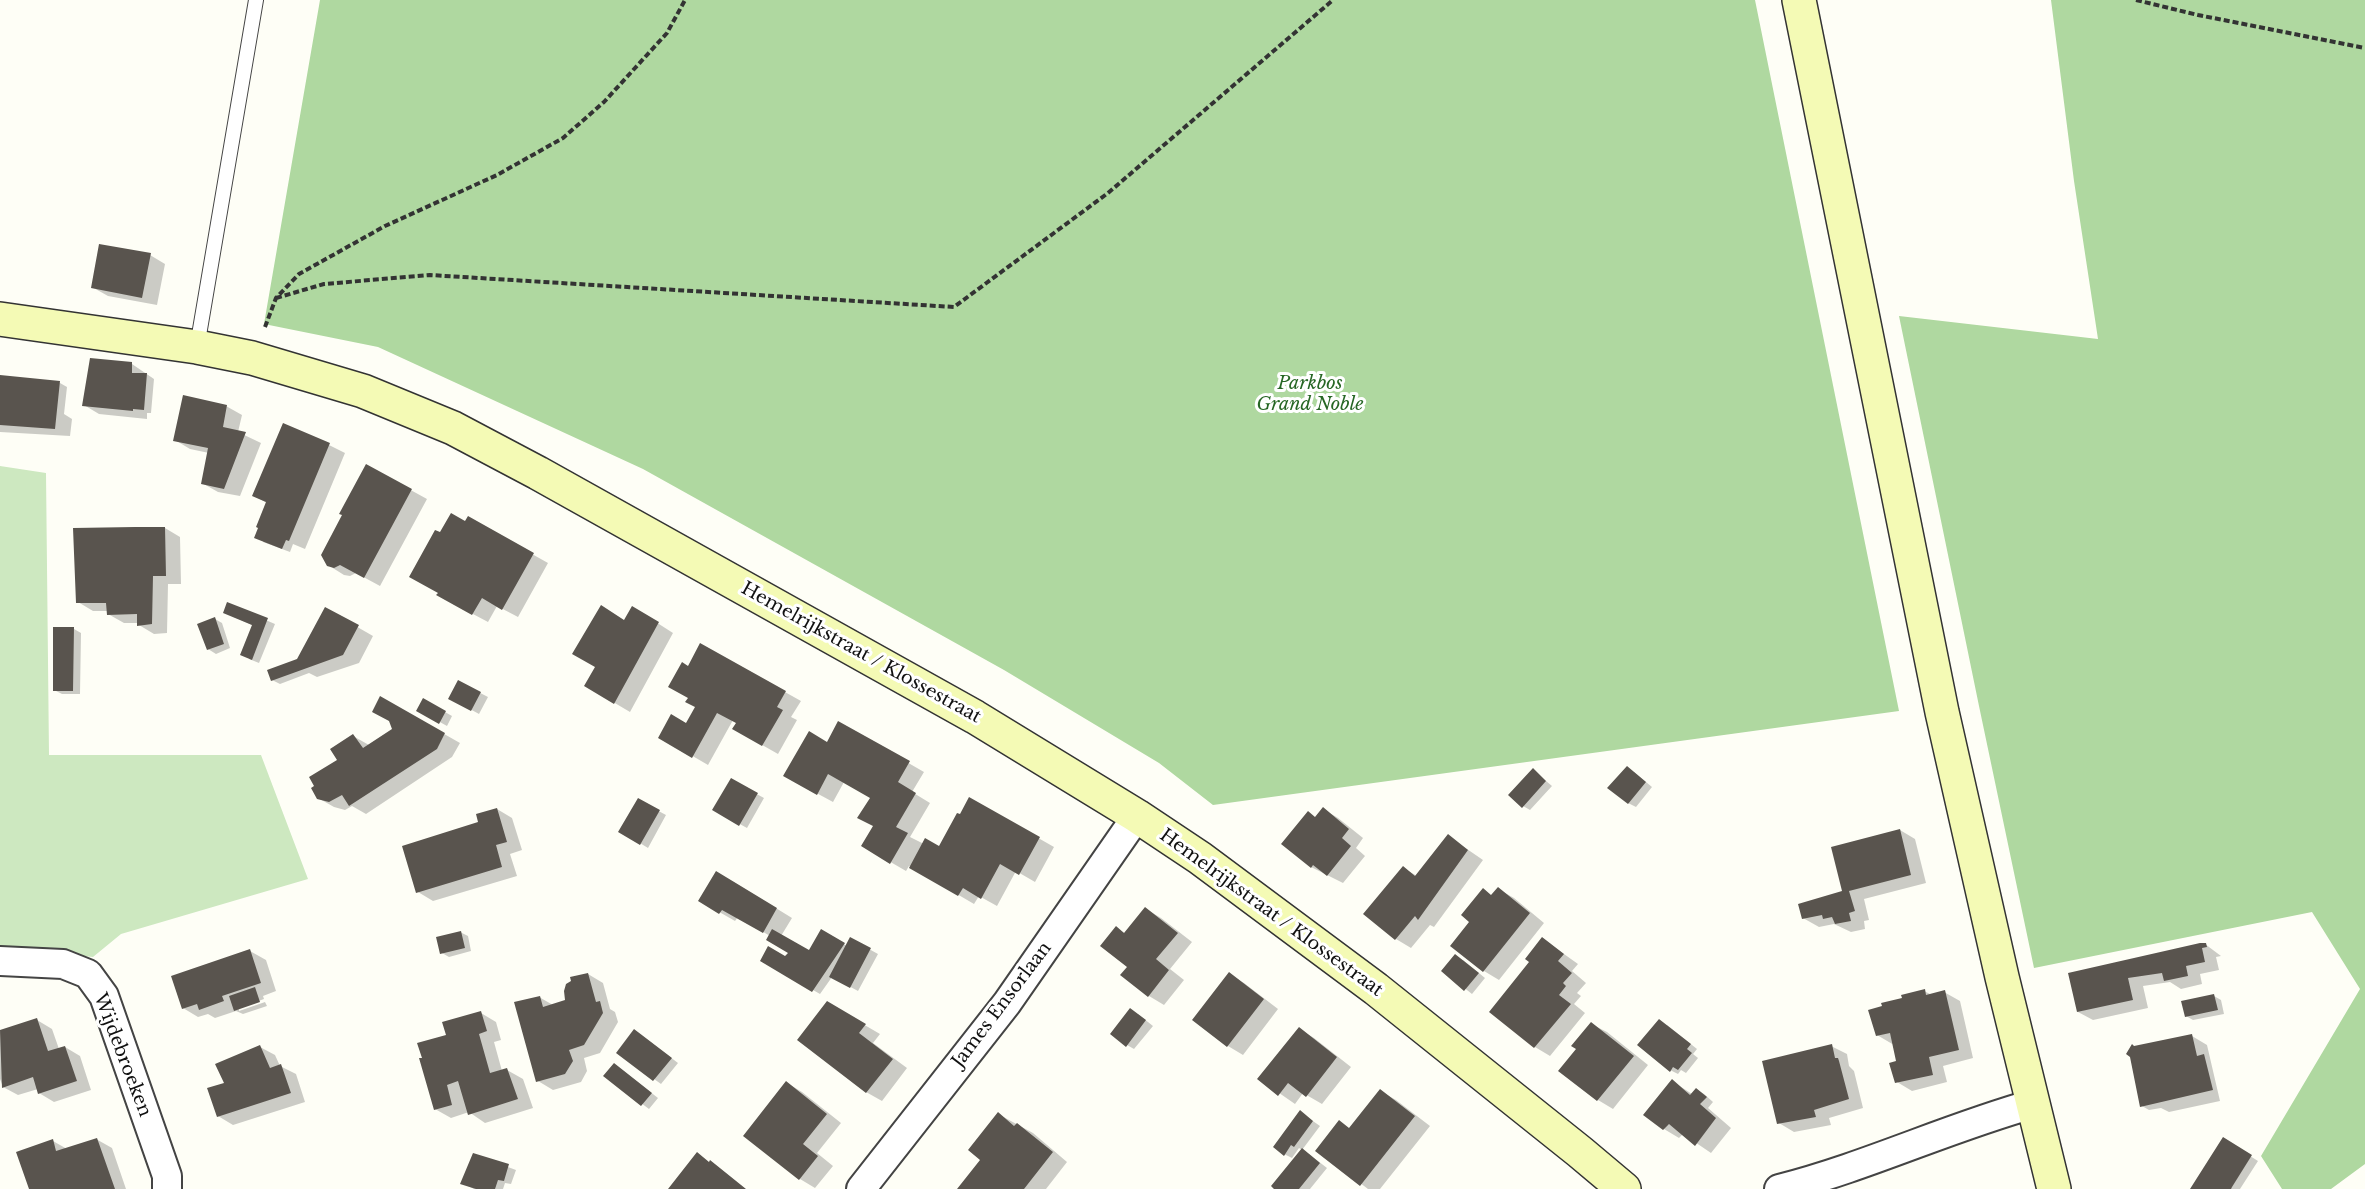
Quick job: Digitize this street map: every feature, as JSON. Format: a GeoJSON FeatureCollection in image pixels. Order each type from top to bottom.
{"type":"FeatureCollection","features":[{"type":"Feature","properties":{"kind":"street"},"geometry":{"type":"LineString","coordinates":[[1798,0],[1942,712],[2054,1189]]}},
{"type":"Feature","properties":{"kind":"street","name":"Hemelrijkstraat / Klossestraat"},"geometry":{"type":"LineString","coordinates":[[0,319],[197,347],[252,358],[363,392],[453,428],[538,473],[975,717],[1137,816],[1200,858],[1376,988],[1623,1189]]}},
{"type":"Feature","properties":{"kind":"street","name":"James Ensorlaan"},"geometry":{"type":"LineString","coordinates":[[861,1189],[1007,1003],[1137,816]]}},
{"type":"Feature","properties":{"kind":"street","name":"Wijdebroeken"},"geometry":{"type":"LineString","coordinates":[[0,961],[63,964],[88,974],[104,996],[167,1176],[167,1189]]}},
{"type":"Feature","properties":{"kind":"street"},"geometry":{"type":"LineString","coordinates":[[1779,1189],[1826,1177],[1996,1114],[2033,1104]]}},
{"type":"Feature","properties":{"kind":"lane"},"geometry":{"type":"LineString","coordinates":[[197,347],[256,0]]}},
{"type":"Feature","properties":{"kind":"path"},"geometry":{"type":"LineString","coordinates":[[252,358],[276,298],[299,274],[385,226],[497,175],[563,138],[604,102],[667,33],[685,0]]}},
{"type":"Feature","properties":{"kind":"path"},"geometry":{"type":"LineString","coordinates":[[276,298],[324,284],[430,275],[954,307],[1108,193],[1333,0]]}},
{"type":"Feature","properties":{"kind":"path"},"geometry":{"type":"LineString","coordinates":[[2136,0],[2365,48]]}},
{"type":"Feature","properties":{"kind":"green space","name":"Parkbos Grand Noble"},"geometry":{"type":"Polygon","coordinates":[[[320,0],[1755,0],[1899,711],[1213,805],[1159,763],[1004,670],[643,469],[378,347],[264,324],[320,0]]]}},
{"type":"Feature","properties":{"kind":"green space"},"geometry":{"type":"Polygon","coordinates":[[[2051,0],[2365,0],[2365,1164],[2331,1189],[2282,1189],[2261,1156],[2360,989],[2312,912],[2034,968],[1899,316],[2098,339],[2074,181],[2051,0]]]}},
{"type":"Feature","properties":{"kind":"green space"},"geometry":{"type":"Polygon","coordinates":[[[0,466],[46,473],[49,755],[261,755],[308,879],[121,934],[93,957],[0,948],[0,466]]]}},
{"type":"Feature","properties":{"kind":"building"},"geometry":{"type":"Polygon","coordinates":[[[99,244],[151,253],[142,298],[91,288],[99,244]]]}},
{"type":"Feature","properties":{"kind":"building"},"geometry":{"type":"Polygon","coordinates":[[[90,358],[132,362],[132,373],[147,373],[144,410],[82,406],[90,358]]]}},
{"type":"Feature","properties":{"kind":"building"},"geometry":{"type":"Polygon","coordinates":[[[0,375],[60,381],[55,429],[0,425],[0,375]]]}},
{"type":"Feature","properties":{"kind":"building"},"geometry":{"type":"Polygon","coordinates":[[[183,395],[227,405],[223,427],[246,432],[224,489],[201,484],[208,448],[173,441],[183,395]]]}},
{"type":"Feature","properties":{"kind":"building"},"geometry":{"type":"Polygon","coordinates":[[[283,423],[330,443],[289,541],[286,540],[282,549],[254,538],[266,502],[252,496],[283,423]]]}},
{"type":"Feature","properties":{"kind":"building"},"geometry":{"type":"Polygon","coordinates":[[[366,464],[412,489],[364,578],[340,565],[334,568],[327,566],[321,555],[342,515],[339,514],[366,464]]]}},
{"type":"Feature","properties":{"kind":"building"},"geometry":{"type":"Polygon","coordinates":[[[451,513],[465,521],[468,516],[534,553],[502,610],[482,598],[472,615],[409,577],[435,530],[440,532],[451,513]]]}},
{"type":"Feature","properties":{"kind":"building"},"geometry":{"type":"Polygon","coordinates":[[[165,527],[166,576],[153,576],[152,624],[137,626],[137,614],[107,615],[106,603],[76,603],[73,528],[165,527]]]}},
{"type":"Feature","properties":{"kind":"building"},"geometry":{"type":"Polygon","coordinates":[[[227,602],[268,618],[252,660],[240,655],[252,625],[223,613],[227,602]]]}},
{"type":"Feature","properties":{"kind":"building"},"geometry":{"type":"Polygon","coordinates":[[[601,605],[624,620],[632,606],[659,622],[614,704],[584,686],[595,667],[572,654],[601,605]]]}},
{"type":"Feature","properties":{"kind":"building"},"geometry":{"type":"Polygon","coordinates":[[[325,607],[359,625],[343,655],[271,681],[267,670],[297,659],[325,607]]]}},
{"type":"Feature","properties":{"kind":"building"},"geometry":{"type":"Polygon","coordinates":[[[215,617],[224,644],[207,650],[197,624],[215,617]]]}},
{"type":"Feature","properties":{"kind":"building"},"geometry":{"type":"Polygon","coordinates":[[[53,627],[74,627],[73,691],[53,691],[53,627]]]}},
{"type":"Feature","properties":{"kind":"building"},"geometry":{"type":"Polygon","coordinates":[[[700,643],[786,691],[777,707],[783,710],[762,746],[732,729],[736,723],[717,713],[692,758],[658,738],[671,714],[686,723],[695,707],[685,702],[688,698],[668,687],[682,662],[688,666],[700,643]]]}},
{"type":"Feature","properties":{"kind":"building"},"geometry":{"type":"Polygon","coordinates":[[[458,680],[481,692],[471,711],[448,699],[458,680]]]}},
{"type":"Feature","properties":{"kind":"building"},"geometry":{"type":"Polygon","coordinates":[[[380,696],[445,733],[437,749],[349,806],[342,795],[329,802],[317,799],[311,788],[314,786],[309,777],[337,760],[330,749],[353,734],[363,748],[392,729],[389,721],[372,712],[380,696]]]}},
{"type":"Feature","properties":{"kind":"building"},"geometry":{"type":"Polygon","coordinates":[[[423,698],[446,711],[439,724],[416,711],[423,698]]]}},
{"type":"Feature","properties":{"kind":"building"},"geometry":{"type":"Polygon","coordinates":[[[838,721],[910,761],[898,782],[916,793],[896,827],[908,833],[890,864],[861,846],[873,826],[857,818],[870,798],[828,774],[817,795],[783,776],[809,731],[827,742],[838,721]]]}},
{"type":"Feature","properties":{"kind":"building"},"geometry":{"type":"Polygon","coordinates":[[[1627,766],[1646,782],[1628,804],[1607,788],[1627,766]]]}},
{"type":"Feature","properties":{"kind":"building"},"geometry":{"type":"Polygon","coordinates":[[[1533,768],[1546,781],[1522,808],[1508,795],[1533,768]]]}},
{"type":"Feature","properties":{"kind":"building"},"geometry":{"type":"Polygon","coordinates":[[[731,778],[758,793],[739,826],[712,810],[731,778]]]}},
{"type":"Feature","properties":{"kind":"building"},"geometry":{"type":"Polygon","coordinates":[[[969,797],[1040,837],[1019,875],[1000,864],[981,899],[963,888],[958,896],[909,868],[925,838],[939,846],[957,813],[960,814],[969,797]]]}},
{"type":"Feature","properties":{"kind":"building"},"geometry":{"type":"Polygon","coordinates":[[[638,798],[660,810],[640,845],[618,832],[638,798]]]}},
{"type":"Feature","properties":{"kind":"building"},"geometry":{"type":"Polygon","coordinates":[[[1323,807],[1349,829],[1342,838],[1351,846],[1327,876],[1313,865],[1311,868],[1281,844],[1308,811],[1315,817],[1323,807]]]}},
{"type":"Feature","properties":{"kind":"building"},"geometry":{"type":"Polygon","coordinates":[[[497,808],[507,842],[496,845],[502,867],[416,893],[402,846],[478,822],[476,814],[497,808]]]}},
{"type":"Feature","properties":{"kind":"building"},"geometry":{"type":"Polygon","coordinates":[[[1900,829],[1911,875],[1849,891],[1855,911],[1849,913],[1851,921],[1835,924],[1832,917],[1823,919],[1822,915],[1802,919],[1798,904],[1842,891],[1831,847],[1900,829]]]}},
{"type":"Feature","properties":{"kind":"building"},"geometry":{"type":"Polygon","coordinates":[[[1448,834],[1468,850],[1418,920],[1415,916],[1395,940],[1363,914],[1403,866],[1415,876],[1448,834]]]}},
{"type":"Feature","properties":{"kind":"building"},"geometry":{"type":"Polygon","coordinates":[[[716,871],[777,908],[763,933],[722,910],[719,914],[698,901],[716,871]]]}},
{"type":"Feature","properties":{"kind":"building"},"geometry":{"type":"Polygon","coordinates":[[[1498,887],[1530,913],[1483,972],[1450,946],[1469,922],[1461,915],[1483,888],[1491,895],[1498,887]]]}},
{"type":"Feature","properties":{"kind":"building"},"geometry":{"type":"Polygon","coordinates":[[[1145,907],[1178,933],[1156,959],[1169,970],[1148,997],[1120,975],[1127,967],[1100,946],[1116,926],[1124,933],[1145,907]]]}},
{"type":"Feature","properties":{"kind":"building"},"geometry":{"type":"Polygon","coordinates":[[[772,929],[809,950],[821,929],[845,943],[812,992],[760,961],[768,946],[785,956],[788,953],[766,940],[772,929]]]}},
{"type":"Feature","properties":{"kind":"building"},"geometry":{"type":"Polygon","coordinates":[[[461,931],[465,948],[440,954],[436,937],[461,931]]]}},
{"type":"Feature","properties":{"kind":"building"},"geometry":{"type":"Polygon","coordinates":[[[850,937],[871,948],[850,988],[829,977],[850,937]]]}},
{"type":"Feature","properties":{"kind":"building"},"geometry":{"type":"Polygon","coordinates":[[[1542,937],[1564,954],[1558,961],[1572,973],[1563,983],[1566,986],[1559,995],[1571,1004],[1534,1048],[1489,1012],[1529,962],[1525,959],[1542,937]]]}},
{"type":"Feature","properties":{"kind":"building"},"geometry":{"type":"Polygon","coordinates":[[[2206,943],[2207,947],[2202,948],[2205,962],[2186,966],[2188,976],[2164,981],[2162,973],[2128,978],[2133,1000],[2077,1012],[2068,973],[2206,943]]]}},
{"type":"Feature","properties":{"kind":"building"},"geometry":{"type":"Polygon","coordinates":[[[250,949],[261,983],[222,996],[224,1001],[199,1010],[197,1004],[182,1009],[171,976],[250,949]]]}},
{"type":"Feature","properties":{"kind":"building"},"geometry":{"type":"Polygon","coordinates":[[[1455,954],[1479,973],[1464,991],[1441,971],[1455,954]]]}},
{"type":"Feature","properties":{"kind":"building"},"geometry":{"type":"Polygon","coordinates":[[[1229,972],[1264,999],[1227,1047],[1192,1020],[1229,972]]]}},
{"type":"Feature","properties":{"kind":"building"},"geometry":{"type":"Polygon","coordinates":[[[588,973],[596,1002],[600,1001],[603,1013],[584,1045],[569,1050],[573,1061],[565,1074],[536,1082],[514,1002],[540,996],[543,1007],[565,1000],[564,991],[566,984],[571,981],[570,977],[588,973]]]}},
{"type":"Feature","properties":{"kind":"building"},"geometry":{"type":"Polygon","coordinates":[[[255,987],[260,1002],[234,1011],[229,996],[255,987]]]}},
{"type":"Feature","properties":{"kind":"building"},"geometry":{"type":"Polygon","coordinates":[[[1925,989],[1926,995],[1945,990],[1959,1050],[1929,1057],[1933,1075],[1895,1083],[1889,1063],[1896,1061],[1890,1033],[1876,1036],[1868,1010],[1882,1006],[1881,1003],[1902,998],[1901,995],[1925,989]]]}},
{"type":"Feature","properties":{"kind":"building"},"geometry":{"type":"Polygon","coordinates":[[[2214,994],[2218,1010],[2185,1017],[2181,1001],[2214,994]]]}},
{"type":"Feature","properties":{"kind":"building"},"geometry":{"type":"Polygon","coordinates":[[[827,1001],[866,1024],[859,1033],[893,1059],[866,1093],[797,1040],[827,1001]]]}},
{"type":"Feature","properties":{"kind":"building"},"geometry":{"type":"Polygon","coordinates":[[[1130,1008],[1146,1020],[1126,1047],[1110,1034],[1130,1008]]]}},
{"type":"Feature","properties":{"kind":"building"},"geometry":{"type":"Polygon","coordinates":[[[481,1011],[487,1031],[479,1034],[490,1073],[507,1068],[518,1099],[468,1115],[458,1081],[447,1085],[452,1105],[434,1110],[417,1043],[446,1035],[442,1022],[481,1011]]]}},
{"type":"Feature","properties":{"kind":"building"},"geometry":{"type":"Polygon","coordinates":[[[37,1018],[48,1051],[65,1046],[77,1081],[38,1094],[33,1077],[2,1088],[0,1030],[37,1018]]]}},
{"type":"Feature","properties":{"kind":"building"},"geometry":{"type":"Polygon","coordinates":[[[1659,1019],[1691,1044],[1687,1049],[1692,1053],[1678,1070],[1673,1067],[1670,1072],[1637,1045],[1659,1019]]]}},
{"type":"Feature","properties":{"kind":"building"},"geometry":{"type":"Polygon","coordinates":[[[1591,1022],[1634,1056],[1597,1101],[1558,1071],[1576,1049],[1571,1046],[1591,1022]]]}},
{"type":"Feature","properties":{"kind":"building"},"geometry":{"type":"Polygon","coordinates":[[[1299,1027],[1337,1057],[1306,1097],[1288,1083],[1278,1096],[1257,1079],[1299,1027]]]}},
{"type":"Feature","properties":{"kind":"building"},"geometry":{"type":"Polygon","coordinates":[[[634,1029],[672,1058],[653,1081],[616,1053],[634,1029]]]}},
{"type":"Feature","properties":{"kind":"building"},"geometry":{"type":"Polygon","coordinates":[[[2192,1034],[2197,1056],[2204,1054],[2213,1090],[2140,1107],[2130,1057],[2126,1054],[2132,1044],[2134,1046],[2192,1034]]]}},
{"type":"Feature","properties":{"kind":"building"},"geometry":{"type":"Polygon","coordinates":[[[1832,1044],[1849,1099],[1814,1110],[1816,1117],[1777,1124],[1762,1061],[1832,1044]]]}},
{"type":"Feature","properties":{"kind":"building"},"geometry":{"type":"Polygon","coordinates":[[[260,1045],[270,1068],[281,1064],[291,1093],[217,1117],[207,1088],[224,1083],[215,1064],[260,1045]]]}},
{"type":"Feature","properties":{"kind":"building"},"geometry":{"type":"Polygon","coordinates":[[[614,1063],[652,1093],[641,1106],[603,1076],[614,1063]]]}},
{"type":"Feature","properties":{"kind":"building"},"geometry":{"type":"Polygon","coordinates":[[[1672,1079],[1690,1095],[1696,1088],[1707,1097],[1700,1104],[1716,1118],[1695,1146],[1669,1124],[1663,1130],[1643,1115],[1672,1079]]]}},
{"type":"Feature","properties":{"kind":"building"},"geometry":{"type":"Polygon","coordinates":[[[786,1081],[827,1114],[803,1144],[818,1156],[799,1180],[743,1136],[786,1081]]]}},
{"type":"Feature","properties":{"kind":"building"},"geometry":{"type":"Polygon","coordinates":[[[1380,1089],[1415,1116],[1360,1186],[1315,1151],[1339,1120],[1349,1128],[1380,1089]]]}},
{"type":"Feature","properties":{"kind":"building"},"geometry":{"type":"Polygon","coordinates":[[[1300,1110],[1313,1121],[1294,1147],[1291,1145],[1284,1156],[1273,1147],[1300,1110]]]}},
{"type":"Feature","properties":{"kind":"building"},"geometry":{"type":"Polygon","coordinates":[[[998,1112],[1014,1126],[1017,1123],[1053,1152],[1024,1189],[957,1189],[980,1160],[968,1150],[998,1112]]]}},
{"type":"Feature","properties":{"kind":"building"},"geometry":{"type":"Polygon","coordinates":[[[2223,1137],[2252,1155],[2231,1189],[2190,1189],[2223,1137]]]}},
{"type":"Feature","properties":{"kind":"building"},"geometry":{"type":"Polygon","coordinates":[[[97,1138],[115,1189],[29,1189],[16,1152],[53,1139],[56,1151],[97,1138]]]}},
{"type":"Feature","properties":{"kind":"building"},"geometry":{"type":"Polygon","coordinates":[[[1302,1148],[1320,1163],[1299,1189],[1274,1189],[1271,1186],[1302,1148]]]}},
{"type":"Feature","properties":{"kind":"building"},"geometry":{"type":"Polygon","coordinates":[[[697,1152],[709,1162],[710,1160],[746,1189],[668,1189],[697,1152]]]}},
{"type":"Feature","properties":{"kind":"building"},"geometry":{"type":"Polygon","coordinates":[[[473,1153],[509,1164],[504,1181],[498,1180],[495,1189],[476,1189],[460,1184],[473,1153]]]}}]}
